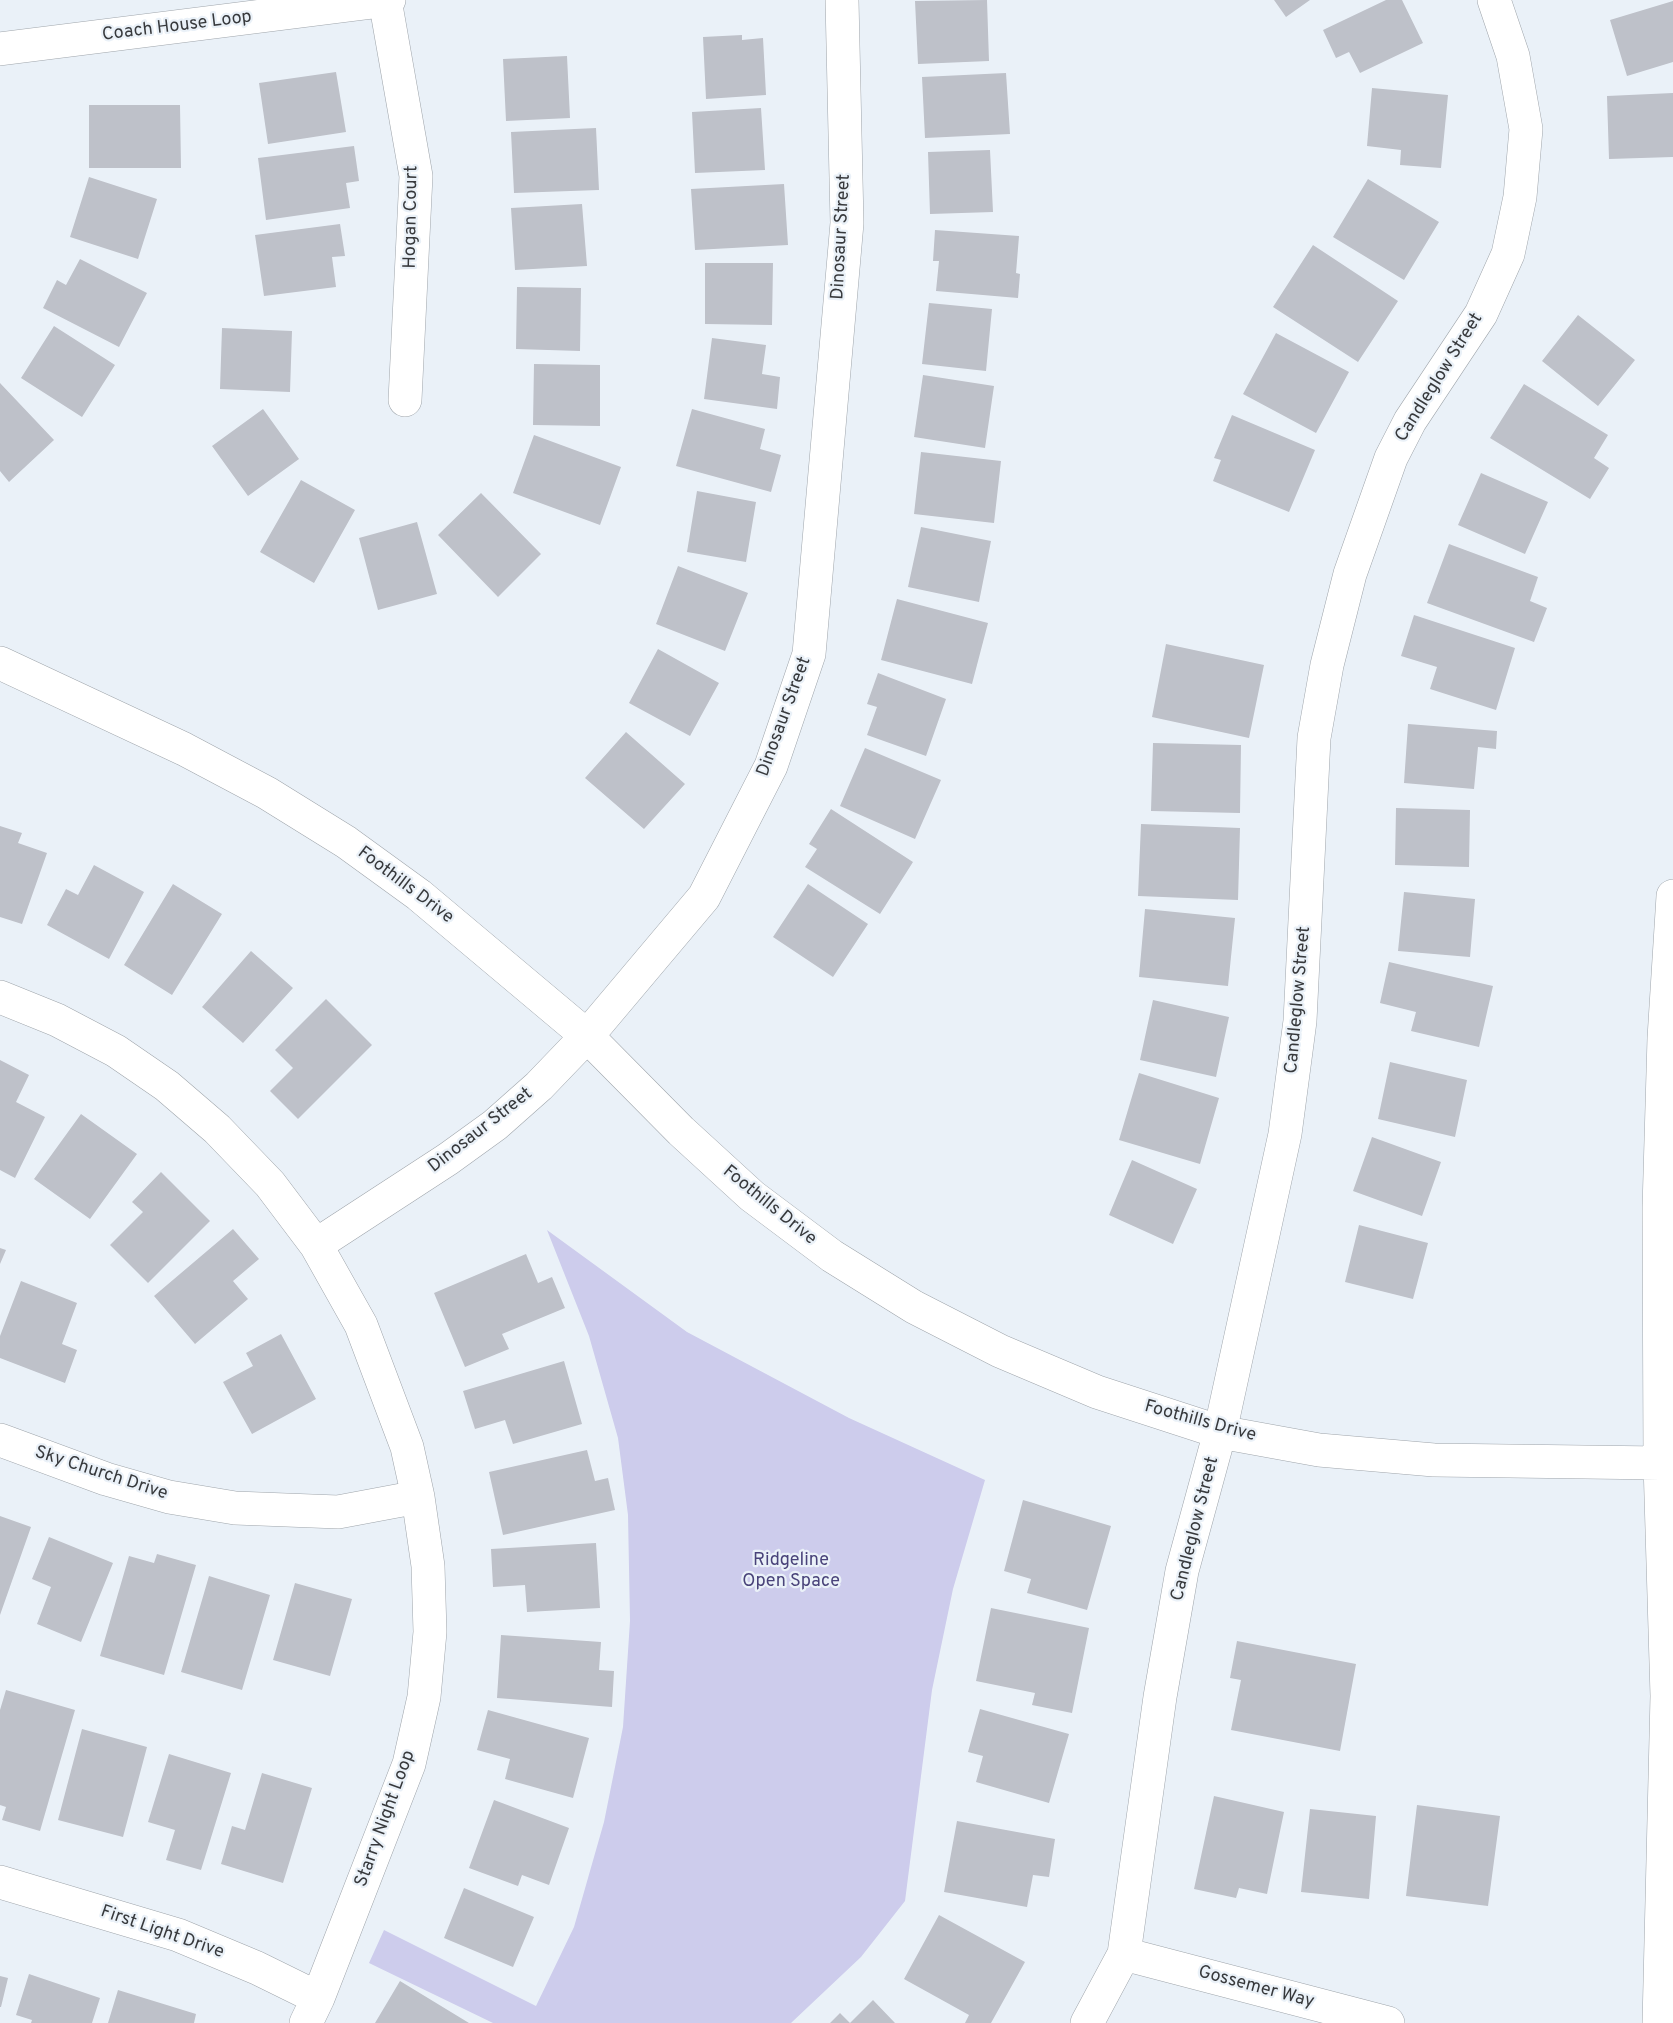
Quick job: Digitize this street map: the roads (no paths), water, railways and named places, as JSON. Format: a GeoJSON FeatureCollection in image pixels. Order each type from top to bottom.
{"type":"FeatureCollection","features":[{"type":"Feature","properties":{"kind":"street","name":"Hogan Court"},"geometry":{"type":"LineString","coordinates":[[385,0],[416,176],[405,400]]}},
{"type":"Feature","properties":{"kind":"street","name":"Coach House Loop"},"geometry":{"type":"LineString","coordinates":[[0,49],[389,0]]}},
{"type":"Feature","properties":{"kind":"street","name":"Dinosaur Street"},"geometry":{"type":"LineString","coordinates":[[316,1245],[448,1159],[495,1125],[539,1086],[587,1036],[704,897],[771,766],[809,654],[847,223],[842,0]]}},
{"type":"Feature","properties":{"kind":"street","name":"Candleglow Street"},"geometry":{"type":"LineString","coordinates":[[1087,2023],[1124,1954],[1158,1709],[1182,1571],[1221,1432],[1285,1134],[1300,1021],[1314,738],[1327,665],[1350,574],[1391,458],[1410,421],[1481,314],[1508,254],[1520,197],[1526,129],[1514,57],[1494,0]]}},
{"type":"Feature","properties":{"kind":"street","name":"Foothills Drive"},"geometry":{"type":"LineString","coordinates":[[0,663],[184,749],[267,793],[346,842],[419,895],[587,1036],[672,1123],[752,1196],[832,1256],[914,1307],[1000,1351],[1097,1392],[1221,1432],[1319,1450],[1434,1460],[1669,1463]]}},
{"type":"Feature","properties":{"kind":"street"},"geometry":{"type":"LineString","coordinates":[[1659,2023],[1667,1696],[1669,1463],[1659,1208],[1664,1038],[1673,896]]}},
{"type":"Feature","properties":{"kind":"street","name":"Starry Night Loop"},"geometry":{"type":"LineString","coordinates":[[0,998],[57,1020],[116,1051],[167,1086],[217,1129],[270,1184],[316,1245],[361,1324],[389,1393],[407,1447],[418,1497],[428,1566],[430,1632],[423,1697],[409,1764],[312,2011]]}},
{"type":"Feature","properties":{"kind":"street","name":"Sky Church Drive"},"geometry":{"type":"LineString","coordinates":[[0,1440],[106,1479],[169,1497],[235,1508],[338,1512],[418,1497]]}},
{"type":"Feature","properties":{"kind":"street","name":"First Light Drive"},"geometry":{"type":"LineString","coordinates":[[0,1882],[178,1935],[257,1968],[312,2011]]}},
{"type":"Feature","properties":{"kind":"street","name":"Gossemer Way"},"geometry":{"type":"LineString","coordinates":[[1124,1954],[1388,2023]]}},
{"type":"Feature","properties":{"kind":"park label","name":"Ridgeline Open Space"},"geometry":{"type":"Point","coordinates":[791,1571]}}]}
